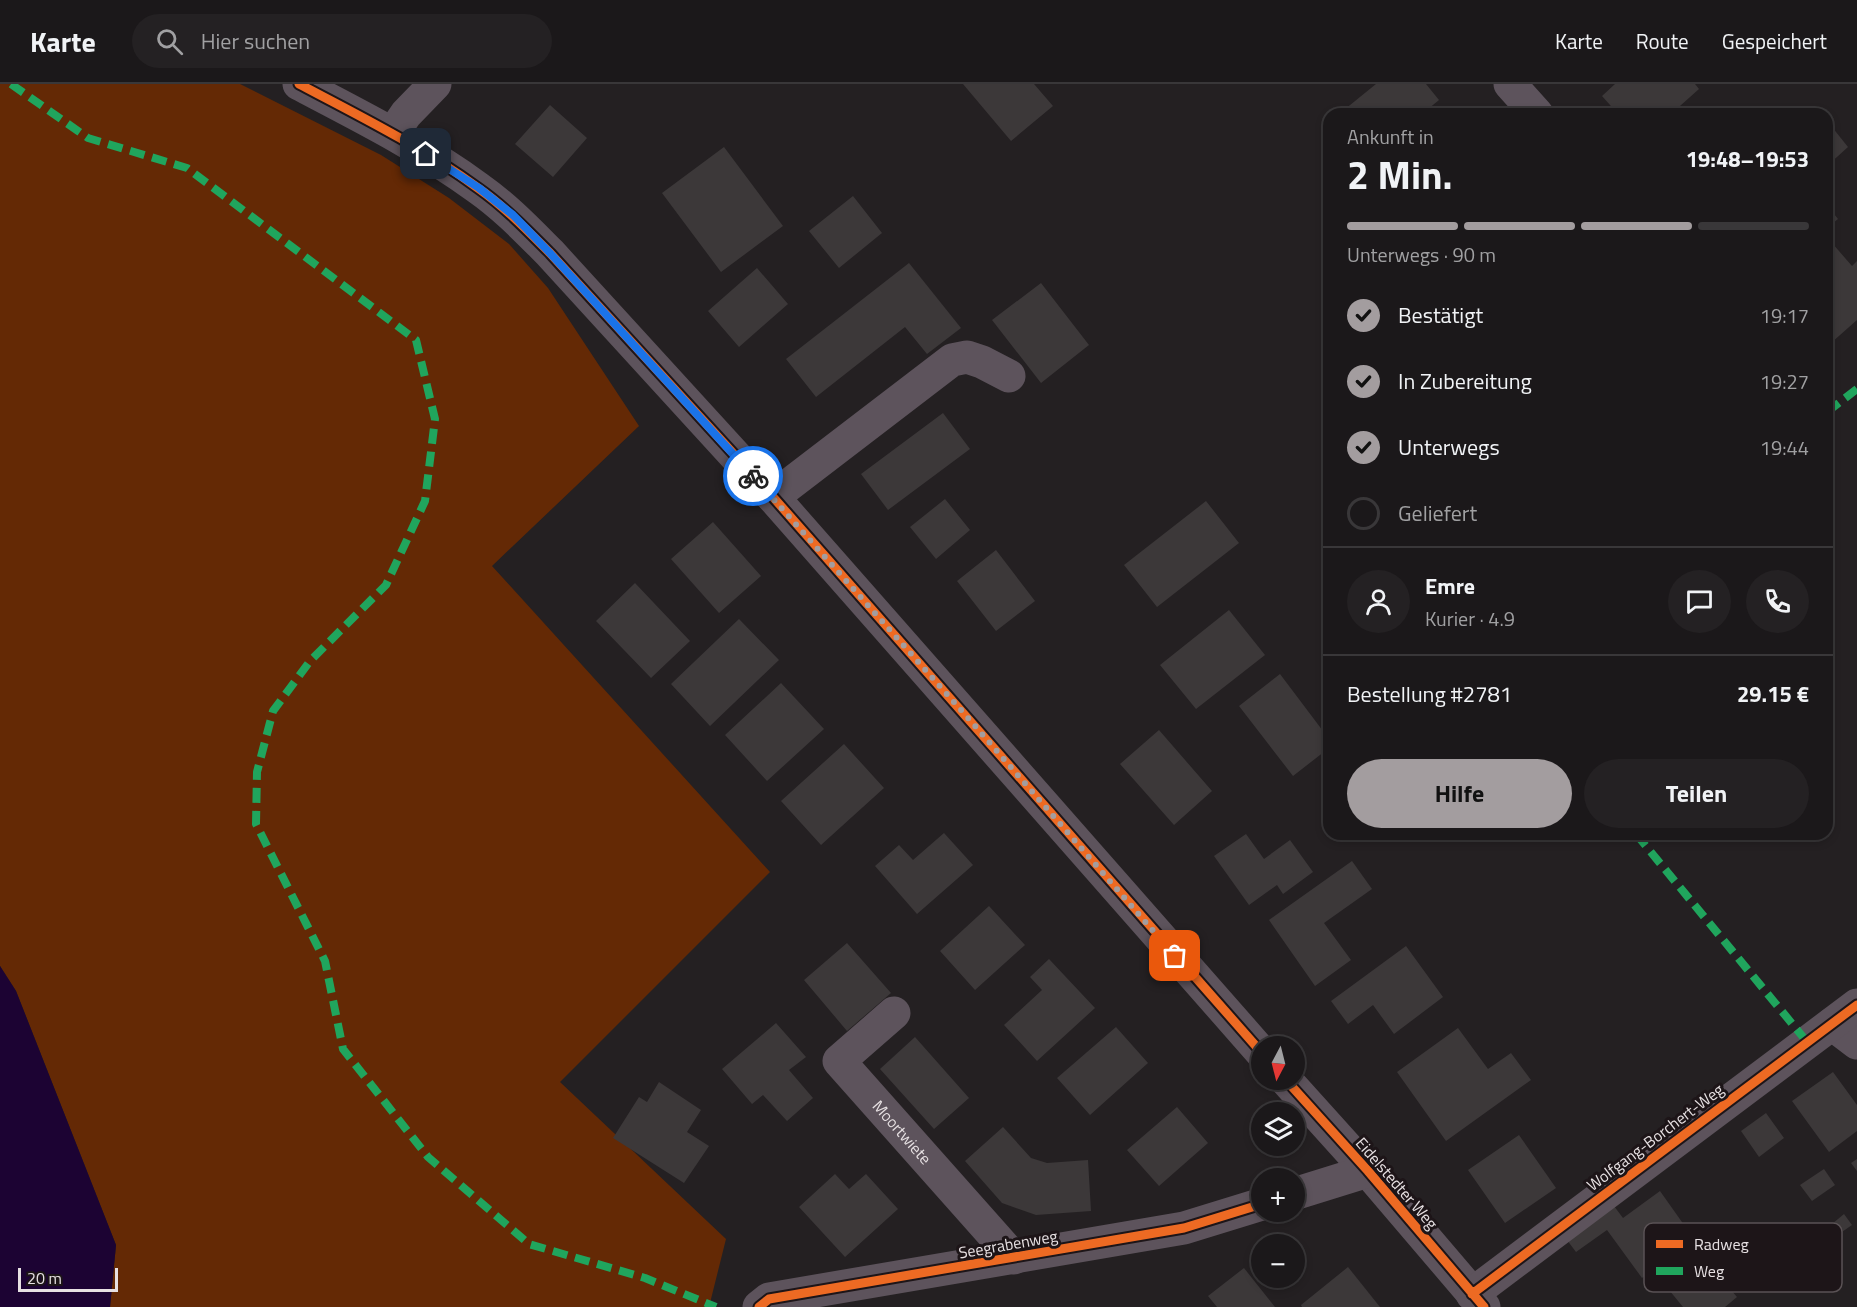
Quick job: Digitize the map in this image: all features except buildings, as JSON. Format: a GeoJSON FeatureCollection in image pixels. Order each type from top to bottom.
{"type":"FeatureCollection","features":[{"type":"Feature","properties":{"kind":"street"},"geometry":{"type":"LineString","coordinates":[[299,84],[393,133],[479,188],[513,215],[772,497],[1251,1041]]}},
{"type":"Feature","properties":{"kind":"street"},"geometry":{"type":"LineString","coordinates":[[393,133],[406,114],[435,84]]}},
{"type":"Feature","properties":{"kind":"street"},"geometry":{"type":"LineString","coordinates":[[1510,84],[1532,108]]}},
{"type":"Feature","properties":{"kind":"street"},"geometry":{"type":"LineString","coordinates":[[772,497],[952,360],[967,357],[1010,376]]}},
{"type":"Feature","properties":{"kind":"street","name":"Moortwiete"},"geometry":{"type":"LineString","coordinates":[[894,1013],[839,1061],[1014,1258]]}},
{"type":"Feature","properties":{"kind":"street","name":"Wolfgang-Borchert-Weg"},"geometry":{"type":"LineString","coordinates":[[1478,1301],[1848,1024]]}},
{"type":"Feature","properties":{"kind":"street","name":"Eidelstedter Weg"},"geometry":{"type":"LineString","coordinates":[[1295,1090],[1368,1171],[1478,1301]]}},
{"type":"Feature","properties":{"kind":"street"},"geometry":{"type":"LineString","coordinates":[[1305,1191],[1368,1171]]}},
{"type":"Feature","properties":{"kind":"street","name":"Seegrabenweg"},"geometry":{"type":"LineString","coordinates":[[759,1307],[769,1299],[1184,1228],[1251,1207]]}},
{"type":"Feature","properties":{"kind":"shaded area"},"geometry":{"type":"Polygon","coordinates":[[[0,84],[240,84],[381,155],[449,198],[509,244],[548,288],[639,426],[492,566],[770,872],[560,1082],[726,1239],[709,1307],[110,1307],[116,1245],[16,991],[0,966],[0,84]]]}},
{"type":"Feature","properties":{"kind":"shaded area"},"geometry":{"type":"Polygon","coordinates":[[[0,966],[16,991],[116,1245],[110,1307],[0,1307],[0,966]]]}},
{"type":"Feature","properties":{"kind":"marked path"},"geometry":{"type":"LineString","coordinates":[[11,84],[88,138],[187,168],[416,340],[435,419],[425,501],[386,585],[310,661],[273,711],[257,772],[256,824],[325,961],[343,1049],[428,1157],[529,1244],[645,1278],[716,1307]]}},
{"type":"Feature","properties":{"kind":"marked path"},"geometry":{"type":"LineString","coordinates":[[1833,407],[1857,389]]}},
{"type":"Feature","properties":{"kind":"marked path"},"geometry":{"type":"LineString","coordinates":[[1641,840],[1808,1043]]}},
{"type":"Feature","properties":{"kind":"cycle path"},"geometry":{"type":"LineString","coordinates":[[299,84],[390,133],[457,173],[516,219],[550,253],[773,497],[1251,1040]]}},
{"type":"Feature","properties":{"kind":"cycle path"},"geometry":{"type":"LineString","coordinates":[[1472,1294],[1857,1005]]}},
{"type":"Feature","properties":{"kind":"cycle path"},"geometry":{"type":"LineString","coordinates":[[1295,1090],[1368,1171],[1484,1307]]}},
{"type":"Feature","properties":{"kind":"cycle path"},"geometry":{"type":"LineString","coordinates":[[759,1307],[769,1299],[1184,1228],[1251,1207]]}},
{"type":"Feature","properties":{"kind":"way so far"},"geometry":{"type":"LineString","coordinates":[[753,476],[1175,956]]}},
{"type":"Feature","properties":{"kind":"route"},"geometry":{"type":"LineString","coordinates":[[426,154],[479,188],[513,215],[753,476]]}}]}
